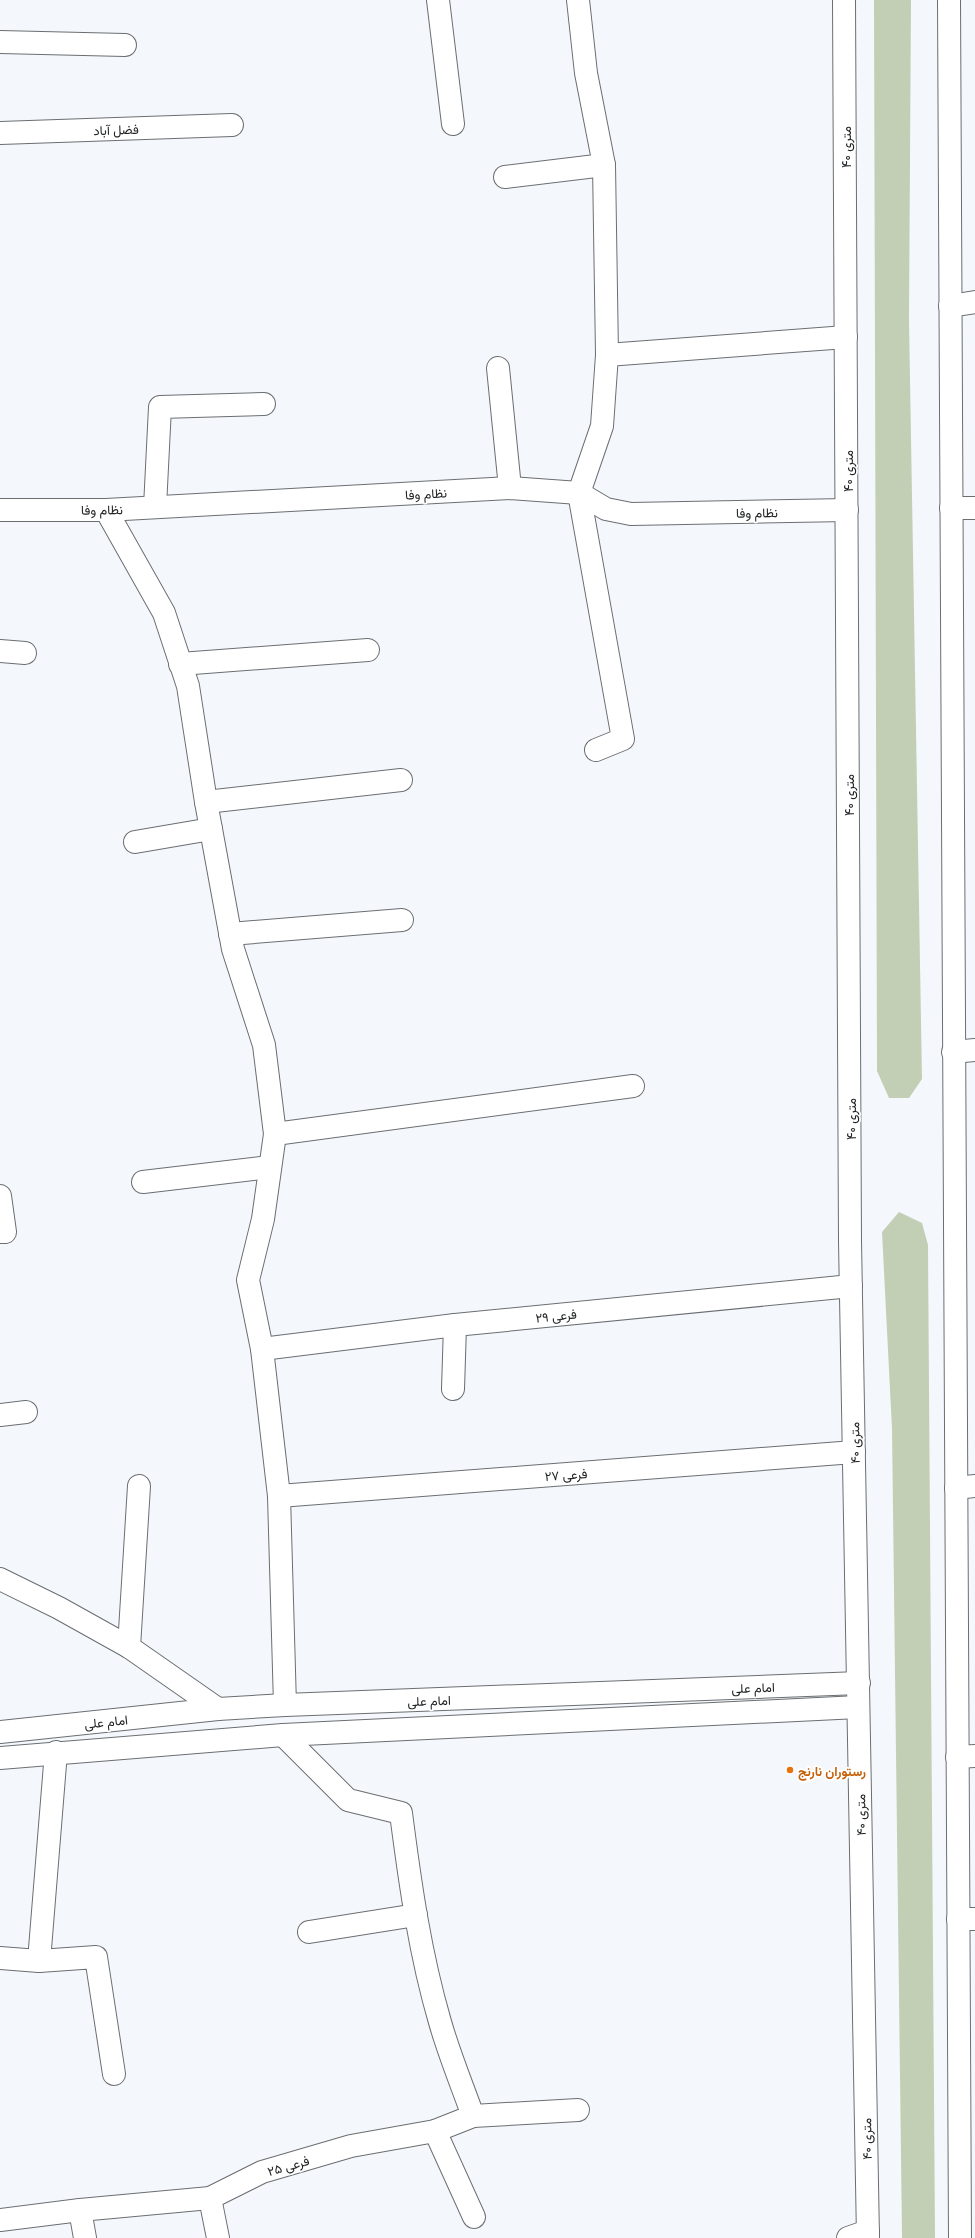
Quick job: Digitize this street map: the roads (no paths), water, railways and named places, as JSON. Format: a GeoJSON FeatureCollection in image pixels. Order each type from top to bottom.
{"type":"FeatureCollection","features":[{"type":"Feature","properties":{"kind":"street"},"geometry":{"type":"LineString","coordinates":[[438,0],[453,124]]}},
{"type":"Feature","properties":{"kind":"street"},"geometry":{"type":"LineString","coordinates":[[578,0],[586,72],[604,165],[607,355],[602,426],[579,493],[623,739],[596,750]]}},
{"type":"Feature","properties":{"kind":"street","name":"۴۰ متری"},"geometry":{"type":"LineString","coordinates":[[844,0],[851,1286],[859,1683],[861,2236]]}},
{"type":"Feature","properties":{"kind":"street"},"geometry":{"type":"LineString","coordinates":[[949,0],[954,1052],[966,1487],[966,1919],[960,2238]]}},
{"type":"Feature","properties":{"kind":"street"},"geometry":{"type":"LineString","coordinates":[[0,42],[126,45]]}},
{"type":"Feature","properties":{"kind":"street","name":"فضل آباد"},"geometry":{"type":"LineString","coordinates":[[0,133],[232,126]]}},
{"type":"Feature","properties":{"kind":"street"},"geometry":{"type":"LineString","coordinates":[[504,177],[604,165]]}},
{"type":"Feature","properties":{"kind":"street"},"geometry":{"type":"LineString","coordinates":[[950,306],[975,302]]}},
{"type":"Feature","properties":{"kind":"street"},"geometry":{"type":"LineString","coordinates":[[607,355],[846,337]]}},
{"type":"Feature","properties":{"kind":"street"},"geometry":{"type":"LineString","coordinates":[[498,368],[510,488]]}},
{"type":"Feature","properties":{"kind":"street"},"geometry":{"type":"LineString","coordinates":[[155,508],[160,407],[264,404]]}},
{"type":"Feature","properties":{"kind":"street","name":"نظام وفا"},"geometry":{"type":"LineString","coordinates":[[0,510],[106,510],[155,508],[510,488],[579,493],[606,509],[631,514],[847,510]]}},
{"type":"Feature","properties":{"kind":"street"},"geometry":{"type":"LineString","coordinates":[[951,508],[975,508]]}},
{"type":"Feature","properties":{"kind":"street"},"geometry":{"type":"LineString","coordinates":[[106,510],[164,613],[188,686],[206,802],[233,949],[264,1045],[275,1134],[263,1219],[248,1280],[262,1349],[279,1496],[285,1705]]}},
{"type":"Feature","properties":{"kind":"street"},"geometry":{"type":"LineString","coordinates":[[180,664],[368,650]]}},
{"type":"Feature","properties":{"kind":"street"},"geometry":{"type":"LineString","coordinates":[[0,651],[25,653]]}},
{"type":"Feature","properties":{"kind":"street"},"geometry":{"type":"LineString","coordinates":[[206,802],[401,780]]}},
{"type":"Feature","properties":{"kind":"street"},"geometry":{"type":"LineString","coordinates":[[135,842],[211,829]]}},
{"type":"Feature","properties":{"kind":"street"},"geometry":{"type":"LineString","coordinates":[[230,934],[402,920]]}},
{"type":"Feature","properties":{"kind":"street"},"geometry":{"type":"LineString","coordinates":[[954,1052],[975,1050]]}},
{"type":"Feature","properties":{"kind":"street"},"geometry":{"type":"LineString","coordinates":[[275,1134],[632,1086]]}},
{"type":"Feature","properties":{"kind":"street"},"geometry":{"type":"LineString","coordinates":[[143,1182],[270,1167]]}},
{"type":"Feature","properties":{"kind":"street"},"geometry":{"type":"LineString","coordinates":[[0,1196],[5,1232],[0,1232]]}},
{"type":"Feature","properties":{"kind":"street","name":"فرعی ۲۹"},"geometry":{"type":"LineString","coordinates":[[262,1349],[455,1325],[851,1286]]}},
{"type":"Feature","properties":{"kind":"street"},"geometry":{"type":"LineString","coordinates":[[453,1389],[455,1325]]}},
{"type":"Feature","properties":{"kind":"street"},"geometry":{"type":"LineString","coordinates":[[0,1415],[26,1412]]}},
{"type":"Feature","properties":{"kind":"street","name":"فرعی ۲۷"},"geometry":{"type":"LineString","coordinates":[[279,1496],[854,1452]]}},
{"type":"Feature","properties":{"kind":"street"},"geometry":{"type":"LineString","coordinates":[[129,1647],[139,1486]]}},
{"type":"Feature","properties":{"kind":"street"},"geometry":{"type":"LineString","coordinates":[[0,1579],[59,1608],[129,1647],[218,1709]]}},
{"type":"Feature","properties":{"kind":"street","name":"امام علی"},"geometry":{"type":"LineString","coordinates":[[0,1732],[218,1709],[285,1705],[859,1683]]}},
{"type":"Feature","properties":{"kind":"street"},"geometry":{"type":"LineString","coordinates":[[0,1758],[56,1752],[283,1735],[858,1707]]}},
{"type":"Feature","properties":{"kind":"street"},"geometry":{"type":"LineString","coordinates":[[283,1735],[348,1800],[401,1813],[416,1915],[440,2022],[473,2116]]}},
{"type":"Feature","properties":{"kind":"street"},"geometry":{"type":"LineString","coordinates":[[38,1961],[56,1752]]}},
{"type":"Feature","properties":{"kind":"street"},"geometry":{"type":"LineString","coordinates":[[309,1932],[416,1915]]}},
{"type":"Feature","properties":{"kind":"street"},"geometry":{"type":"LineString","coordinates":[[0,1958],[38,1961],[96,1957],[114,2074]]}},
{"type":"Feature","properties":{"kind":"street","name":"فرعی ۲۵"},"geometry":{"type":"LineString","coordinates":[[0,2220],[80,2210],[210,2198],[262,2172],[351,2146],[435,2130],[473,2116],[578,2110]]}},
{"type":"Feature","properties":{"kind":"street"},"geometry":{"type":"LineString","coordinates":[[435,2130],[474,2217]]}},
{"type":"Feature","properties":{"kind":"street"},"geometry":{"type":"LineString","coordinates":[[210,2198],[218,2238]]}},
{"type":"Feature","properties":{"kind":"street"},"geometry":{"type":"LineString","coordinates":[[80,2210],[85,2238]]}},
{"type":"Feature","properties":{"kind":"place","name":"رستوران نارنج"},"geometry":{"type":"Point","coordinates":[790,1770]}}]}
